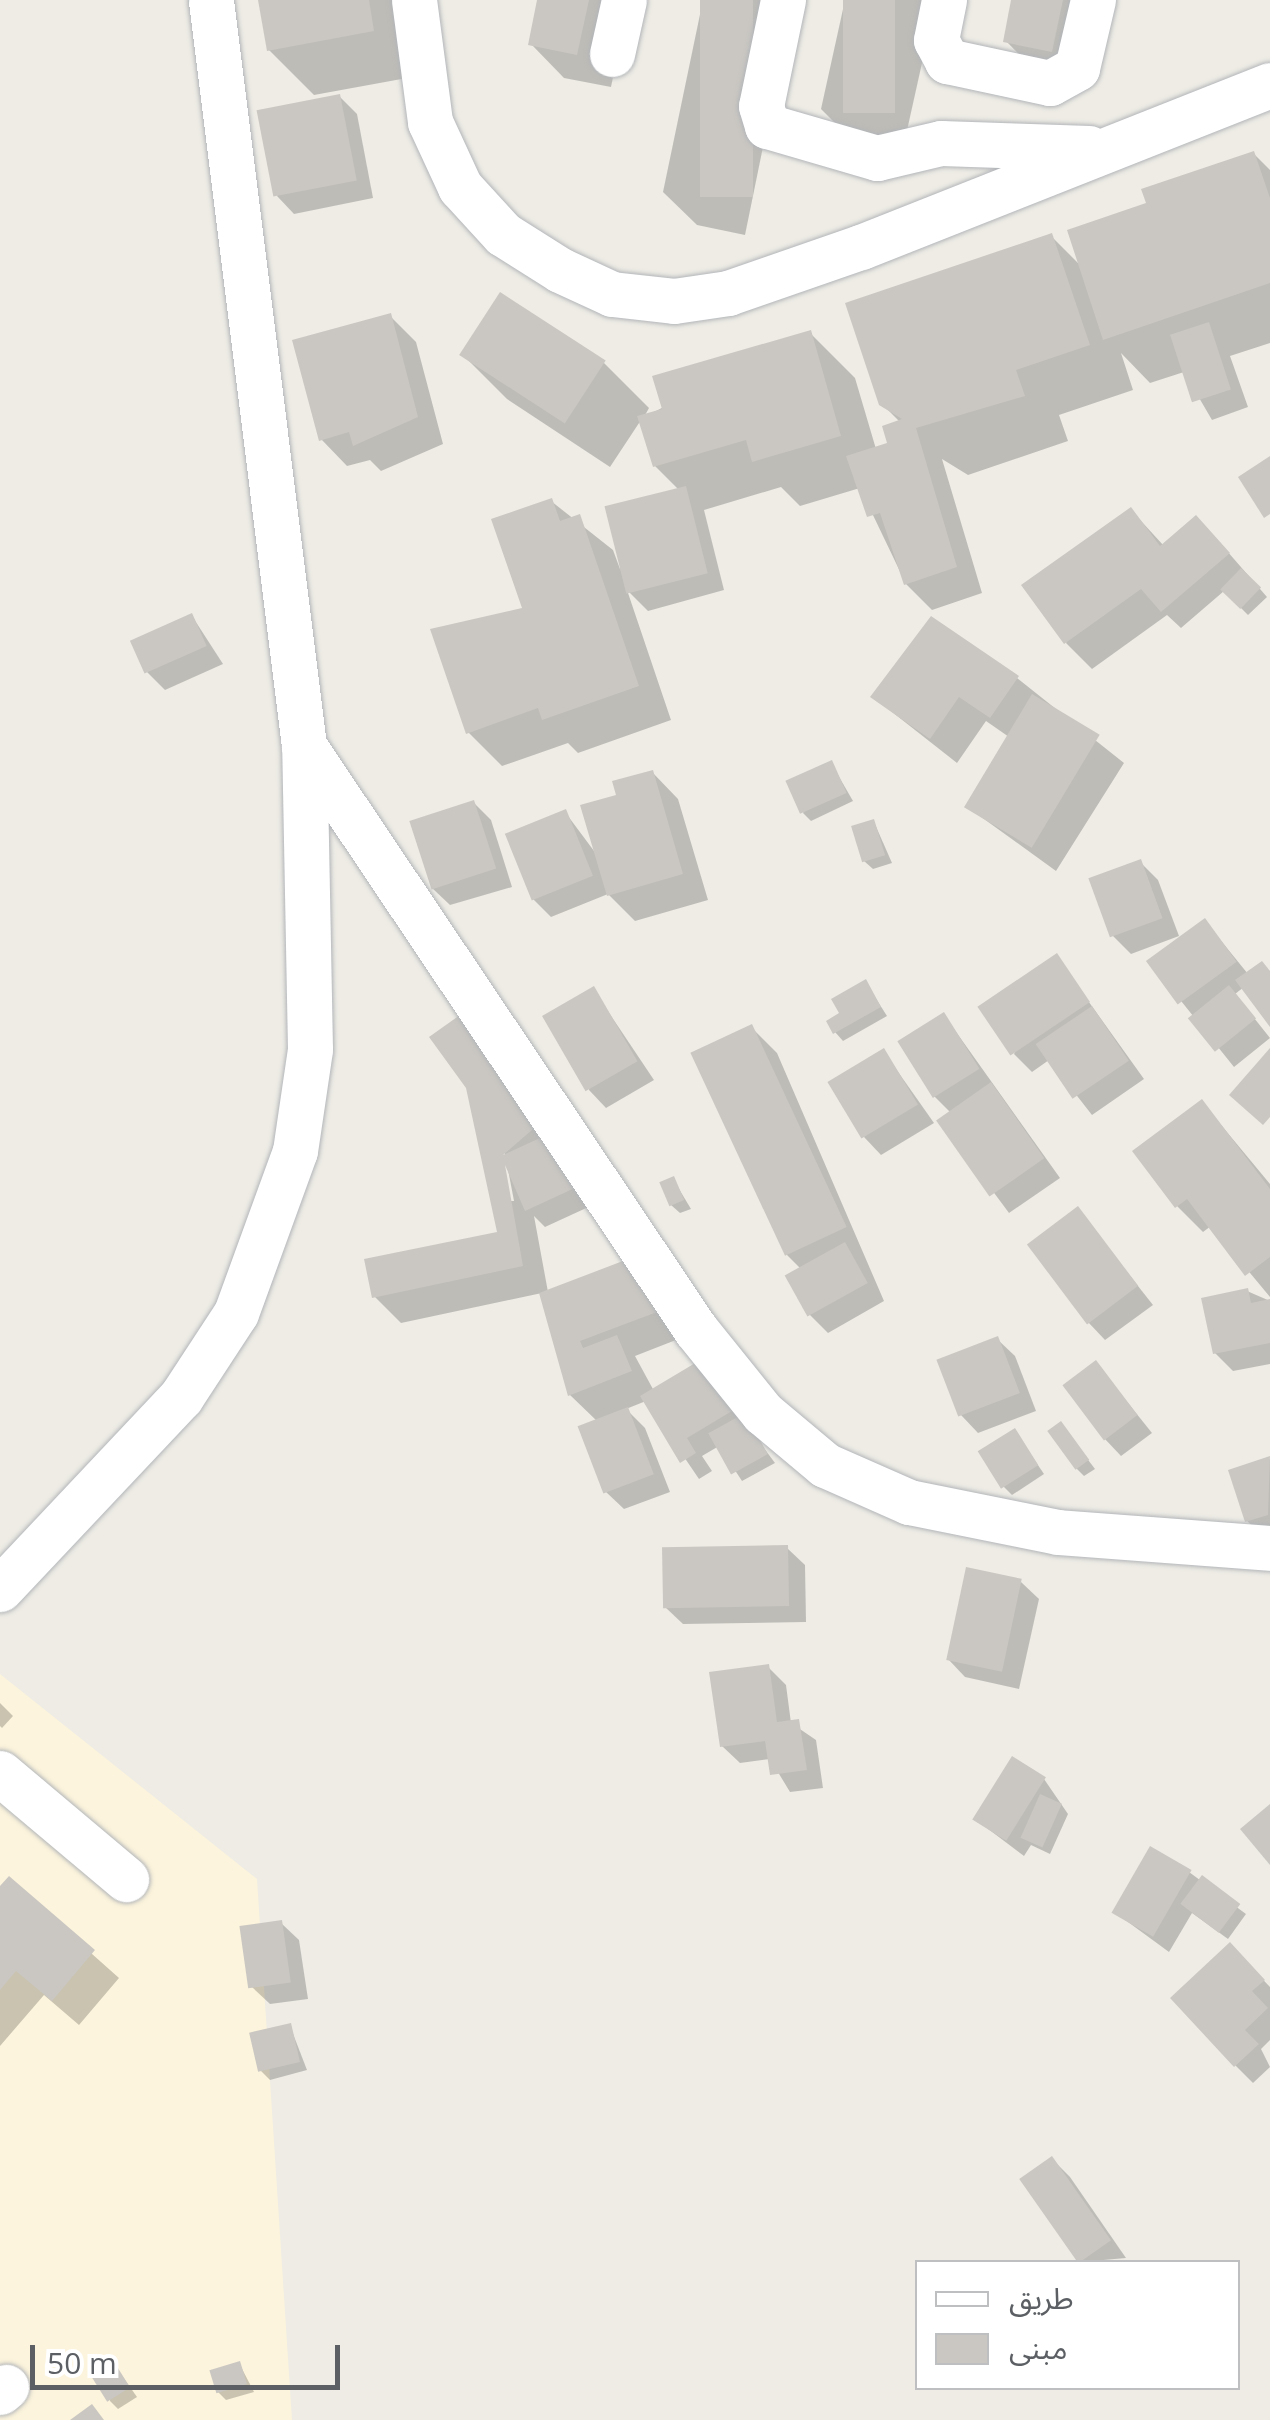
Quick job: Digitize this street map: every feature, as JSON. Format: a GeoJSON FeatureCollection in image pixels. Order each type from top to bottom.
{"type":"FeatureCollection","features":[{"type":"Feature","properties":{"kind":"street"},"geometry":{"type":"LineString","coordinates":[[0,1589],[181,1397],[236,1313],[295,1151],[310,1049],[304,746],[211,0]]}},
{"type":"Feature","properties":{"kind":"street"},"geometry":{"type":"LineString","coordinates":[[414,0],[430,122],[460,187],[503,234],[612,294],[674,301],[728,293],[1270,85]]}},
{"type":"Feature","properties":{"kind":"street"},"geometry":{"type":"LineString","coordinates":[[612,54],[624,0]]}},
{"type":"Feature","properties":{"kind":"street"},"geometry":{"type":"LineString","coordinates":[[782,0],[761,106],[768,126],[877,158],[941,143],[1108,149]]}},
{"type":"Feature","properties":{"kind":"street"},"geometry":{"type":"LineString","coordinates":[[944,0],[936,40],[947,60],[1050,83],[1077,68],[1093,0]]}},
{"type":"Feature","properties":{"kind":"street"},"geometry":{"type":"LineString","coordinates":[[304,746],[696,1330],[763,1413],[812,1454],[909,1502],[1058,1532],[1270,1548]]}},
{"type":"Feature","properties":{"kind":"street"},"geometry":{"type":"LineString","coordinates":[[0,1773],[126,1879]]}},
{"type":"Feature","properties":{"kind":"shaded area"},"geometry":{"type":"Polygon","coordinates":[[[0,1674],[257,1879],[292,2420],[0,2420],[0,1674]]]}},
{"type":"Feature","properties":{"kind":"building"},"geometry":{"type":"Polygon","coordinates":[[[258,0],[369,0],[374,31],[267,51],[258,0]]]}},
{"type":"Feature","properties":{"kind":"building"},"geometry":{"type":"Polygon","coordinates":[[[537,0],[589,0],[577,55],[528,45],[537,0]]]}},
{"type":"Feature","properties":{"kind":"building"},"geometry":{"type":"Polygon","coordinates":[[[700,0],[753,0],[753,197],[700,197],[700,0]]]}},
{"type":"Feature","properties":{"kind":"building"},"geometry":{"type":"Polygon","coordinates":[[[843,0],[895,0],[895,113],[843,113],[843,0]]]}},
{"type":"Feature","properties":{"kind":"building"},"geometry":{"type":"Polygon","coordinates":[[[1011,0],[1063,0],[1052,52],[1003,42],[1011,0]]]}},
{"type":"Feature","properties":{"kind":"building"},"geometry":{"type":"Polygon","coordinates":[[[340,94],[357,180],[273,197],[257,110],[340,94]]]}},
{"type":"Feature","properties":{"kind":"building"},"geometry":{"type":"Polygon","coordinates":[[[1254,151],[1270,198],[1270,283],[1103,340],[1067,230],[1146,203],[1141,189],[1254,151]]]}},
{"type":"Feature","properties":{"kind":"building"},"geometry":{"type":"Polygon","coordinates":[[[1052,233],[1090,345],[1016,370],[1025,396],[916,428],[957,567],[904,585],[880,513],[867,517],[846,456],[887,443],[882,426],[902,419],[879,405],[845,303],[1052,233]]]}},
{"type":"Feature","properties":{"kind":"building"},"geometry":{"type":"Polygon","coordinates":[[[500,292],[606,361],[565,424],[459,355],[500,292]]]}},
{"type":"Feature","properties":{"kind":"building"},"geometry":{"type":"Polygon","coordinates":[[[391,313],[418,417],[353,446],[349,432],[319,441],[292,340],[391,313]]]}},
{"type":"Feature","properties":{"kind":"building"},"geometry":{"type":"Polygon","coordinates":[[[1209,322],[1231,390],[1192,402],[1170,335],[1209,322]]]}},
{"type":"Feature","properties":{"kind":"building"},"geometry":{"type":"Polygon","coordinates":[[[811,330],[841,436],[752,462],[746,440],[653,467],[637,416],[662,409],[652,376],[811,330]]]}},
{"type":"Feature","properties":{"kind":"building"},"geometry":{"type":"Polygon","coordinates":[[[1270,456],[1270,514],[1264,518],[1238,477],[1270,456]]]}},
{"type":"Feature","properties":{"kind":"building"},"geometry":{"type":"Polygon","coordinates":[[[686,486],[708,573],[626,594],[604,506],[686,486]]]}},
{"type":"Feature","properties":{"kind":"building"},"geometry":{"type":"Polygon","coordinates":[[[552,498],[560,521],[580,514],[639,686],[542,720],[538,708],[466,734],[430,629],[522,608],[491,519],[552,498]]]}},
{"type":"Feature","properties":{"kind":"building"},"geometry":{"type":"Polygon","coordinates":[[[1131,507],[1160,546],[1196,515],[1230,553],[1161,612],[1141,589],[1064,644],[1021,585],[1131,507]]]}},
{"type":"Feature","properties":{"kind":"building"},"geometry":{"type":"Polygon","coordinates":[[[1241,568],[1261,587],[1240,609],[1220,590],[1241,568]]]}},
{"type":"Feature","properties":{"kind":"building"},"geometry":{"type":"Polygon","coordinates":[[[192,613],[207,646],[145,674],[130,641],[192,613]]]}},
{"type":"Feature","properties":{"kind":"building"},"geometry":{"type":"Polygon","coordinates":[[[931,616],[1019,676],[990,718],[959,697],[930,739],[870,697],[931,616]]]}},
{"type":"Feature","properties":{"kind":"building"},"geometry":{"type":"Polygon","coordinates":[[[1032,694],[1100,735],[1032,848],[964,807],[1032,694]]]}},
{"type":"Feature","properties":{"kind":"building"},"geometry":{"type":"Polygon","coordinates":[[[832,760],[847,793],[800,814],[785,781],[832,760]]]}},
{"type":"Feature","properties":{"kind":"building"},"geometry":{"type":"Polygon","coordinates":[[[653,770],[683,874],[607,896],[580,805],[616,795],[612,781],[653,770]]]}},
{"type":"Feature","properties":{"kind":"building"},"geometry":{"type":"Polygon","coordinates":[[[474,800],[496,868],[432,889],[409,821],[474,800]]]}},
{"type":"Feature","properties":{"kind":"building"},"geometry":{"type":"Polygon","coordinates":[[[566,809],[593,876],[532,900],[505,834],[566,809]]]}},
{"type":"Feature","properties":{"kind":"building"},"geometry":{"type":"Polygon","coordinates":[[[874,819],[885,855],[862,862],[851,826],[874,819]]]}},
{"type":"Feature","properties":{"kind":"building"},"geometry":{"type":"Polygon","coordinates":[[[1141,859],[1163,918],[1110,937],[1088,878],[1141,859]]]}},
{"type":"Feature","properties":{"kind":"building"},"geometry":{"type":"Polygon","coordinates":[[[1205,918],[1237,962],[1178,1005],[1146,961],[1205,918]]]}},
{"type":"Feature","properties":{"kind":"building"},"geometry":{"type":"Polygon","coordinates":[[[1057,953],[1090,1002],[1010,1056],[977,1007],[1057,953]]]}},
{"type":"Feature","properties":{"kind":"building"},"geometry":{"type":"Polygon","coordinates":[[[1262,961],[1270,971],[1270,1027],[1235,980],[1262,961]]]}},
{"type":"Feature","properties":{"kind":"building"},"geometry":{"type":"Polygon","coordinates":[[[866,979],[881,1007],[833,1034],[826,1021],[839,1013],[831,999],[866,979]]]}},
{"type":"Feature","properties":{"kind":"building"},"geometry":{"type":"Polygon","coordinates":[[[1229,985],[1256,1018],[1215,1052],[1188,1018],[1229,985]]]}},
{"type":"Feature","properties":{"kind":"building"},"geometry":{"type":"Polygon","coordinates":[[[594,986],[638,1061],[586,1091],[542,1016],[594,986]]]}},
{"type":"Feature","properties":{"kind":"building"},"geometry":{"type":"Polygon","coordinates":[[[1092,1006],[1129,1061],[1073,1099],[1036,1044],[1092,1006]]]}},
{"type":"Feature","properties":{"kind":"building"},"geometry":{"type":"Polygon","coordinates":[[[944,1012],[980,1069],[933,1098],[897,1041],[944,1012]]]}},
{"type":"Feature","properties":{"kind":"building"},"geometry":{"type":"Polygon","coordinates":[[[460,1015],[540,1123],[503,1155],[555,1131],[579,1186],[525,1211],[505,1165],[523,1266],[372,1298],[364,1259],[497,1232],[466,1088],[429,1037],[460,1015]]]}},
{"type":"Feature","properties":{"kind":"building"},"geometry":{"type":"Polygon","coordinates":[[[752,1024],[847,1227],[785,1256],[690,1053],[752,1024]]]}},
{"type":"Feature","properties":{"kind":"building"},"geometry":{"type":"Polygon","coordinates":[[[884,1048],[918,1105],[861,1139],[827,1082],[884,1048]]]}},
{"type":"Feature","properties":{"kind":"building"},"geometry":{"type":"Polygon","coordinates":[[[1270,1048],[1270,1117],[1263,1125],[1229,1095],[1270,1048]]]}},
{"type":"Feature","properties":{"kind":"building"},"geometry":{"type":"Polygon","coordinates":[[[991,1082],[1044,1158],[989,1197],[936,1120],[991,1082]]]}},
{"type":"Feature","properties":{"kind":"building"},"geometry":{"type":"Polygon","coordinates":[[[1202,1099],[1270,1189],[1270,1257],[1245,1276],[1187,1199],[1175,1208],[1132,1151],[1202,1099]]]}},
{"type":"Feature","properties":{"kind":"building"},"geometry":{"type":"Polygon","coordinates":[[[674,1176],[684,1200],[669,1206],[659,1182],[674,1176]]]}},
{"type":"Feature","properties":{"kind":"building"},"geometry":{"type":"Polygon","coordinates":[[[1078,1206],[1138,1286],[1087,1324],[1027,1245],[1078,1206]]]}},
{"type":"Feature","properties":{"kind":"building"},"geometry":{"type":"Polygon","coordinates":[[[845,1242],[868,1283],[807,1317],[785,1275],[845,1242]]]}},
{"type":"Feature","properties":{"kind":"building"},"geometry":{"type":"Polygon","coordinates":[[[636,1256],[657,1312],[580,1341],[583,1348],[617,1335],[632,1371],[568,1396],[539,1293],[636,1256]]]}},
{"type":"Feature","properties":{"kind":"building"},"geometry":{"type":"Polygon","coordinates":[[[1248,1288],[1251,1303],[1270,1299],[1270,1343],[1213,1354],[1201,1298],[1248,1288]]]}},
{"type":"Feature","properties":{"kind":"building"},"geometry":{"type":"Polygon","coordinates":[[[998,1336],[1020,1393],[958,1417],[936,1360],[998,1336]]]}},
{"type":"Feature","properties":{"kind":"building"},"geometry":{"type":"Polygon","coordinates":[[[702,1359],[732,1411],[687,1438],[696,1453],[680,1463],[640,1396],[702,1359]]]}},
{"type":"Feature","properties":{"kind":"building"},"geometry":{"type":"Polygon","coordinates":[[[1096,1360],[1138,1415],[1104,1440],[1062,1385],[1096,1360]]]}},
{"type":"Feature","properties":{"kind":"building"},"geometry":{"type":"Polygon","coordinates":[[[628,1407],[654,1474],[603,1494],[578,1426],[628,1407]]]}},
{"type":"Feature","properties":{"kind":"building"},"geometry":{"type":"Polygon","coordinates":[[[745,1413],[768,1454],[731,1474],[708,1433],[745,1413]]]}},
{"type":"Feature","properties":{"kind":"building"},"geometry":{"type":"Polygon","coordinates":[[[1061,1421],[1089,1460],[1075,1470],[1047,1431],[1061,1421]]]}},
{"type":"Feature","properties":{"kind":"building"},"geometry":{"type":"Polygon","coordinates":[[[1015,1428],[1038,1465],[1001,1489],[978,1451],[1015,1428]]]}},
{"type":"Feature","properties":{"kind":"building"},"geometry":{"type":"Polygon","coordinates":[[[1270,1456],[1268,1515],[1245,1522],[1228,1470],[1270,1456]]]}},
{"type":"Feature","properties":{"kind":"building"},"geometry":{"type":"Polygon","coordinates":[[[788,1545],[789,1606],[663,1608],[662,1547],[788,1545]]]}},
{"type":"Feature","properties":{"kind":"building"},"geometry":{"type":"Polygon","coordinates":[[[966,1567],[1022,1579],[1002,1672],[946,1660],[966,1567]]]}},
{"type":"Feature","properties":{"kind":"building"},"geometry":{"type":"Polygon","coordinates":[[[769,1664],[777,1722],[799,1719],[807,1770],[770,1775],[765,1741],[720,1747],[709,1672],[769,1664]]]}},
{"type":"Feature","properties":{"kind":"building"},"geometry":{"type":"Polygon","coordinates":[[[1012,1756],[1046,1777],[1006,1841],[972,1820],[1012,1756]]]}},
{"type":"Feature","properties":{"kind":"building"},"geometry":{"type":"Polygon","coordinates":[[[1040,1794],[1062,1804],[1042,1848],[1020,1838],[1040,1794]]]}},
{"type":"Feature","properties":{"kind":"building"},"geometry":{"type":"Polygon","coordinates":[[[1270,1804],[1270,1865],[1240,1829],[1270,1804]]]}},
{"type":"Feature","properties":{"kind":"building"},"geometry":{"type":"Polygon","coordinates":[[[1150,1846],[1192,1870],[1153,1937],[1112,1913],[1150,1846]]]}},
{"type":"Feature","properties":{"kind":"building"},"geometry":{"type":"Polygon","coordinates":[[[1202,1875],[1240,1904],[1219,1933],[1180,1904],[1202,1875]]]}},
{"type":"Feature","properties":{"kind":"building"},"geometry":{"type":"Polygon","coordinates":[[[9,1876],[95,1950],[52,2001],[16,1971],[0,1990],[0,1886],[9,1876]]]}},
{"type":"Feature","properties":{"kind":"building"},"geometry":{"type":"Polygon","coordinates":[[[282,1920],[291,1982],[248,1988],[239,1926],[282,1920]]]}},
{"type":"Feature","properties":{"kind":"building"},"geometry":{"type":"Polygon","coordinates":[[[1230,1942],[1265,1980],[1252,1991],[1268,2008],[1245,2030],[1259,2044],[1234,2067],[1170,1998],[1230,1942]]]}},
{"type":"Feature","properties":{"kind":"building"},"geometry":{"type":"Polygon","coordinates":[[[291,2023],[300,2062],[258,2072],[249,2033],[291,2023]]]}},
{"type":"Feature","properties":{"kind":"building"},"geometry":{"type":"Polygon","coordinates":[[[1052,2156],[1111,2240],[1083,2260],[1076,2260],[1019,2179],[1052,2156]]]}},
{"type":"Feature","properties":{"kind":"building"},"geometry":{"type":"Polygon","coordinates":[[[111,2357],[130,2388],[107,2402],[88,2371],[111,2357]]]}},
{"type":"Feature","properties":{"kind":"building"},"geometry":{"type":"Polygon","coordinates":[[[240,2361],[247,2384],[216,2393],[209,2370],[240,2361]]]}},
{"type":"Feature","properties":{"kind":"building"},"geometry":{"type":"Polygon","coordinates":[[[92,2404],[104,2420],[70,2420],[92,2404]]]}}]}
